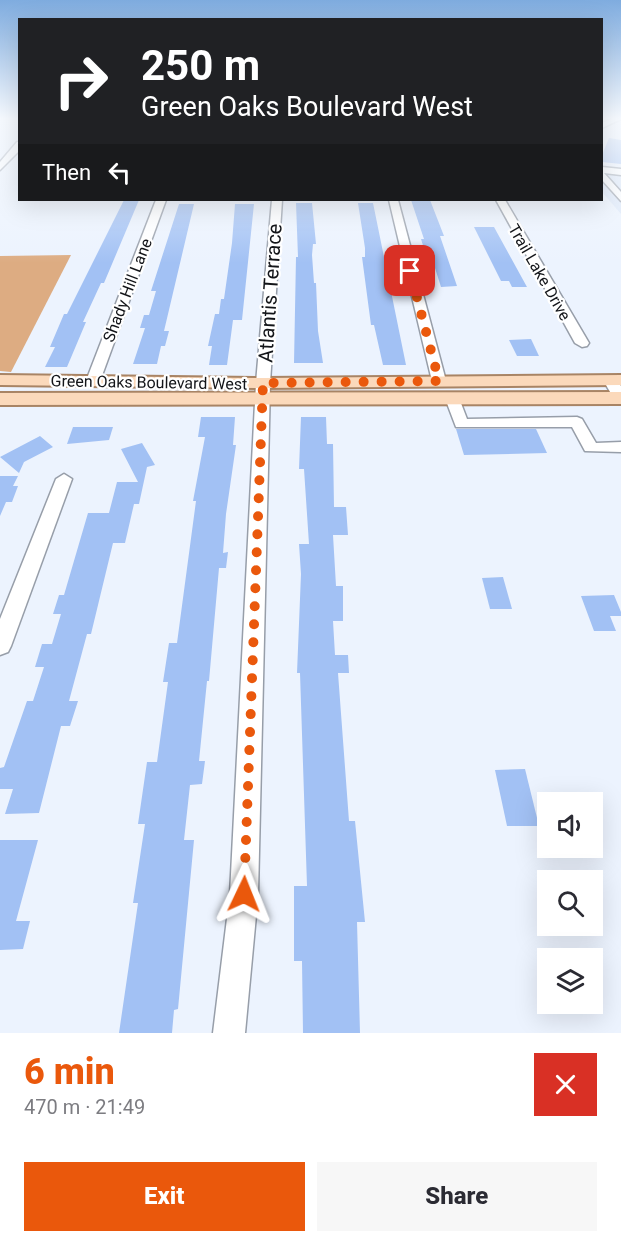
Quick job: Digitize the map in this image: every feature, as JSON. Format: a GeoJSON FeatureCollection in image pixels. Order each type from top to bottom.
{"type":"FeatureCollection","features":[{"type":"Feature","properties":{"kind":"main road","name":"Green Oaks Boulevard West"},"geometry":{"type":"LineString","coordinates":[[0,380],[93,381],[263,391],[439,381],[615,380]]}},
{"type":"Feature","properties":{"kind":"main road"},"geometry":{"type":"LineString","coordinates":[[0,399],[263,391],[452,398],[621,398]]}},
{"type":"Feature","properties":{"kind":"street"},"geometry":{"type":"LineString","coordinates":[[603,175],[620,172]]}},
{"type":"Feature","properties":{"kind":"street"},"geometry":{"type":"LineString","coordinates":[[603,176],[621,186]]}},
{"type":"Feature","properties":{"kind":"street"},"geometry":{"type":"LineString","coordinates":[[603,176],[621,198]]}},
{"type":"Feature","properties":{"kind":"street","name":"Shady Hill Lane"},"geometry":{"type":"LineString","coordinates":[[93,381],[161,201]]}},
{"type":"Feature","properties":{"kind":"street","name":"Atlantis Terrace"},"geometry":{"type":"LineString","coordinates":[[229,1033],[244,894],[263,391],[277,201]]}},
{"type":"Feature","properties":{"kind":"street"},"geometry":{"type":"LineString","coordinates":[[393,201],[439,381]]}},
{"type":"Feature","properties":{"kind":"street","name":"Trail Lake Drive"},"geometry":{"type":"LineString","coordinates":[[501,201],[582,343]]}},
{"type":"Feature","properties":{"kind":"street"},"geometry":{"type":"LineString","coordinates":[[615,380],[621,398]]}},
{"type":"Feature","properties":{"kind":"street"},"geometry":{"type":"LineString","coordinates":[[452,398],[461,424],[577,422],[591,448],[621,447]]}},
{"type":"Feature","properties":{"kind":"street"},"geometry":{"type":"LineString","coordinates":[[0,645],[64,478]]}},
{"type":"Feature","properties":{"kind":"shaded area"},"geometry":{"type":"Polygon","coordinates":[[[603,172],[621,174],[621,214],[603,193],[603,172]]]}},
{"type":"Feature","properties":{"kind":"shaded area"},"geometry":{"type":"Polygon","coordinates":[[[71,255],[11,372],[0,371],[0,256],[71,255]]]}},
{"type":"Feature","properties":{"kind":"building"},"geometry":{"type":"Polygon","coordinates":[[[124,201],[139,201],[104,283],[101,283],[83,322],[86,322],[67,367],[45,367],[55,347],[50,347],[64,314],[67,314],[124,201]]]}},
{"type":"Feature","properties":{"kind":"building"},"geometry":{"type":"Polygon","coordinates":[[[411,201],[430,201],[444,236],[440,236],[457,286],[441,287],[435,268],[430,268],[421,239],[424,239],[411,201]]]}},
{"type":"Feature","properties":{"kind":"building"},"geometry":{"type":"Polygon","coordinates":[[[296,203],[312,203],[316,244],[313,244],[312,255],[323,363],[294,363],[296,257],[298,257],[296,203]]]}},
{"type":"Feature","properties":{"kind":"building"},"geometry":{"type":"Polygon","coordinates":[[[358,203],[373,203],[406,365],[383,365],[374,325],[371,325],[362,257],[365,257],[365,248],[358,203]]]}},
{"type":"Feature","properties":{"kind":"building"},"geometry":{"type":"Polygon","coordinates":[[[179,204],[194,204],[164,331],[169,331],[165,346],[161,346],[157,364],[133,364],[145,328],[140,328],[144,315],[149,315],[156,291],[151,291],[179,204]]]}},
{"type":"Feature","properties":{"kind":"building"},"geometry":{"type":"Polygon","coordinates":[[[235,204],[254,204],[242,320],[233,320],[227,365],[209,365],[212,346],[208,346],[215,314],[219,314],[221,299],[224,299],[235,204]]]}},
{"type":"Feature","properties":{"kind":"building"},"geometry":{"type":"Polygon","coordinates":[[[474,227],[494,227],[527,287],[512,287],[509,281],[501,281],[474,227]]]}},
{"type":"Feature","properties":{"kind":"building"},"geometry":{"type":"Polygon","coordinates":[[[531,339],[539,356],[517,356],[509,340],[531,339]]]}},
{"type":"Feature","properties":{"kind":"building"},"geometry":{"type":"Polygon","coordinates":[[[201,417],[235,417],[233,445],[236,445],[223,553],[228,552],[226,568],[219,568],[209,681],[207,681],[199,761],[205,761],[202,784],[190,785],[184,840],[194,840],[178,1009],[174,1010],[172,1033],[119,1033],[138,903],[133,903],[145,824],[138,824],[147,762],[157,762],[168,682],[163,682],[169,643],[177,643],[196,501],[193,501],[205,437],[198,437],[201,417]]]}},
{"type":"Feature","properties":{"kind":"building"},"geometry":{"type":"Polygon","coordinates":[[[301,417],[326,417],[327,444],[333,444],[334,507],[346,507],[348,535],[333,535],[336,586],[343,586],[343,621],[333,621],[335,655],[348,655],[349,673],[338,673],[349,821],[355,821],[365,922],[357,922],[360,1033],[303,1033],[302,961],[294,961],[294,886],[307,886],[300,673],[297,673],[301,574],[299,544],[309,544],[304,469],[299,469],[301,417]]]}},
{"type":"Feature","properties":{"kind":"building"},"geometry":{"type":"Polygon","coordinates":[[[73,427],[113,427],[109,440],[67,444],[73,427]]]}},
{"type":"Feature","properties":{"kind":"building"},"geometry":{"type":"Polygon","coordinates":[[[456,429],[536,429],[547,453],[464,455],[456,429]]]}},
{"type":"Feature","properties":{"kind":"building"},"geometry":{"type":"Polygon","coordinates":[[[40,436],[53,447],[24,462],[19,473],[0,457],[40,436]]]}},
{"type":"Feature","properties":{"kind":"building"},"geometry":{"type":"Polygon","coordinates":[[[142,443],[155,465],[147,467],[139,504],[134,504],[125,543],[113,543],[91,634],[87,634],[69,701],[78,701],[70,726],[61,726],[39,813],[5,814],[13,789],[0,789],[0,768],[4,767],[27,701],[33,701],[44,667],[35,667],[42,644],[52,644],[61,614],[53,614],[59,595],[64,595],[88,513],[109,513],[117,482],[138,482],[121,449],[142,443]]]}},
{"type":"Feature","properties":{"kind":"building"},"geometry":{"type":"Polygon","coordinates":[[[0,476],[18,476],[13,486],[18,486],[12,502],[6,502],[0,516],[0,476]]]}},
{"type":"Feature","properties":{"kind":"building"},"geometry":{"type":"Polygon","coordinates":[[[503,577],[512,609],[490,609],[482,578],[503,577]]]}},
{"type":"Feature","properties":{"kind":"building"},"geometry":{"type":"Polygon","coordinates":[[[614,595],[621,612],[621,616],[610,616],[616,631],[594,631],[581,596],[614,595]]]}},
{"type":"Feature","properties":{"kind":"building"},"geometry":{"type":"Polygon","coordinates":[[[525,769],[537,826],[507,826],[495,770],[525,769]]]}},
{"type":"Feature","properties":{"kind":"building"},"geometry":{"type":"Polygon","coordinates":[[[0,840],[38,840],[16,921],[30,921],[23,949],[0,950],[0,840]]]}},
{"type":"Feature","properties":{"kind":"route"},"geometry":{"type":"LineString","coordinates":[[244,894],[263,383],[439,381],[410,271]]}}]}
